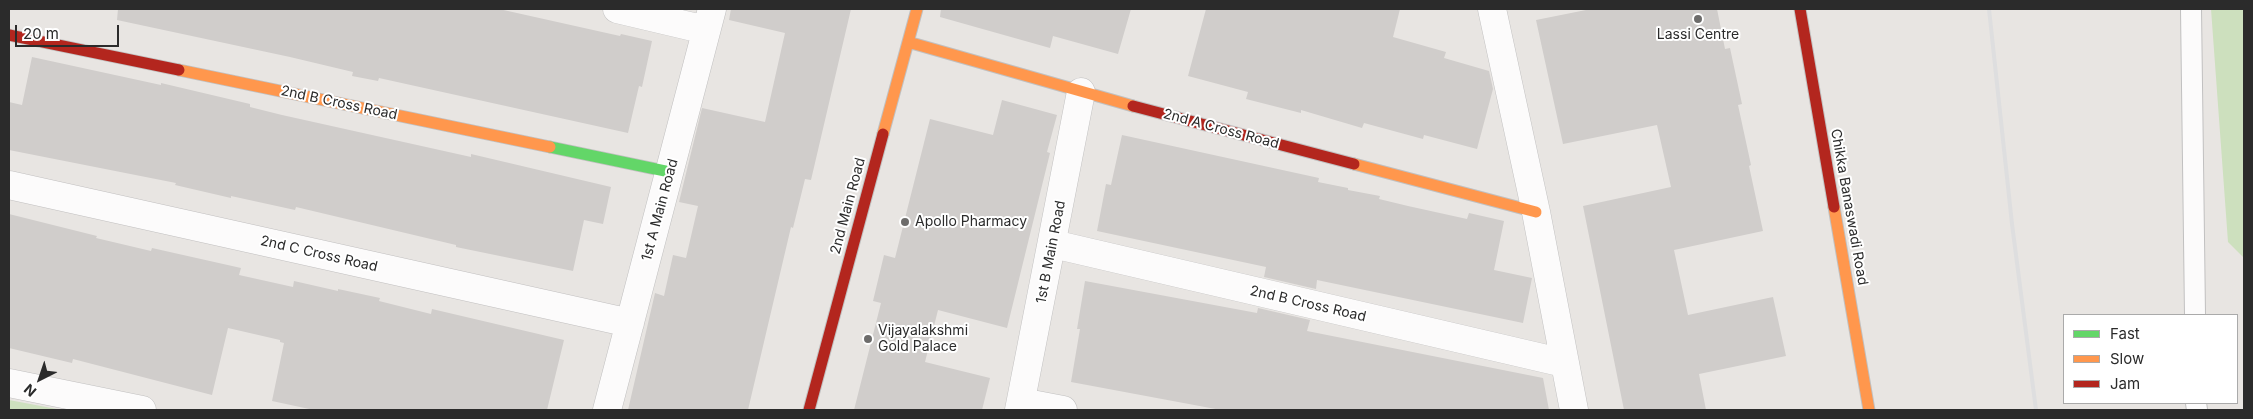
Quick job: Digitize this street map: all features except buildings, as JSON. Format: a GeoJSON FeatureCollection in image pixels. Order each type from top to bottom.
{"type":"FeatureCollection","features":[{"type":"Feature","properties":{"kind":"street"},"geometry":{"type":"LineString","coordinates":[[617,9],[709,19]]}},
{"type":"Feature","properties":{"kind":"street","name":"2nd Main Road"},"geometry":{"type":"LineString","coordinates":[[809,410],[917,9]]}},
{"type":"Feature","properties":{"kind":"street"},"geometry":{"type":"LineString","coordinates":[[1492,9],[1536,212],[1574,410]]}},
{"type":"Feature","properties":{"kind":"street","name":"Chikka Banaswadi Road"},"geometry":{"type":"LineString","coordinates":[[1800,9],[1869,410]]}},
{"type":"Feature","properties":{"kind":"street","name":"1st A Main Road"},"geometry":{"type":"LineString","coordinates":[[607,410],[709,19]]}},
{"type":"Feature","properties":{"kind":"street","name":"2nd B Cross Road"},"geometry":{"type":"LineString","coordinates":[[9,35],[670,172]]}},
{"type":"Feature","properties":{"kind":"street","name":"2nd A Cross Road"},"geometry":{"type":"LineString","coordinates":[[908,42],[1081,92],[1536,212]]}},
{"type":"Feature","properties":{"kind":"street","name":"1st B Main Road"},"geometry":{"type":"LineString","coordinates":[[1020,406],[1053,244],[1081,92]]}},
{"type":"Feature","properties":{"kind":"street","name":"2nd C Cross Road"},"geometry":{"type":"LineString","coordinates":[[9,185],[630,323]]}},
{"type":"Feature","properties":{"kind":"street","name":"2nd B Cross Road"},"geometry":{"type":"LineString","coordinates":[[1053,244],[1564,363]]}},
{"type":"Feature","properties":{"kind":"street"},"geometry":{"type":"LineString","coordinates":[[9,382],[142,410]]}},
{"type":"Feature","properties":{"kind":"street"},"geometry":{"type":"LineString","coordinates":[[1020,406],[1063,410]]}},
{"type":"Feature","properties":{"kind":"lane"},"geometry":{"type":"LineString","coordinates":[[2191,9],[2195,314]]}},
{"type":"Feature","properties":{"kind":"green space"},"geometry":{"type":"Polygon","coordinates":[[[2211,9],[2244,9],[2244,258],[2228,242],[2211,9]]]}},
{"type":"Feature","properties":{"kind":"green space"},"geometry":{"type":"Polygon","coordinates":[[[9,400],[62,410],[9,410],[9,400]]]}},
{"type":"Feature","properties":{"kind":"railway"},"geometry":{"type":"LineString","coordinates":[[1989,9],[2012,224],[2036,410]]}},
{"type":"Feature","properties":{"kind":"traffic: fast"},"geometry":{"type":"LineString","coordinates":[[550,147],[670,172]]}},
{"type":"Feature","properties":{"kind":"traffic: slow"},"geometry":{"type":"LineString","coordinates":[[883,134],[917,9]]}},
{"type":"Feature","properties":{"kind":"traffic: slow"},"geometry":{"type":"LineString","coordinates":[[908,42],[1133,106]]}},
{"type":"Feature","properties":{"kind":"traffic: slow"},"geometry":{"type":"LineString","coordinates":[[179,70],[550,147]]}},
{"type":"Feature","properties":{"kind":"traffic: slow"},"geometry":{"type":"LineString","coordinates":[[1354,164],[1536,212]]}},
{"type":"Feature","properties":{"kind":"traffic: slow"},"geometry":{"type":"LineString","coordinates":[[1834,207],[1869,410]]}},
{"type":"Feature","properties":{"kind":"traffic: jam"},"geometry":{"type":"LineString","coordinates":[[1800,9],[1834,207]]}},
{"type":"Feature","properties":{"kind":"traffic: jam"},"geometry":{"type":"LineString","coordinates":[[9,35],[179,70]]}},
{"type":"Feature","properties":{"kind":"traffic: jam"},"geometry":{"type":"LineString","coordinates":[[1133,106],[1354,164]]}},
{"type":"Feature","properties":{"kind":"traffic: jam"},"geometry":{"type":"LineString","coordinates":[[809,410],[883,134]]}},
{"type":"Feature","properties":{"kind":"place","name":"Lassi Centre"},"geometry":{"type":"Point","coordinates":[1698,19]}},
{"type":"Feature","properties":{"kind":"place","name":"Apollo Pharmacy"},"geometry":{"type":"Point","coordinates":[905,222]}},
{"type":"Feature","properties":{"kind":"place","name":"Vijayalakshmi Gold Palace"},"geometry":{"type":"Point","coordinates":[868,339]}}]}
